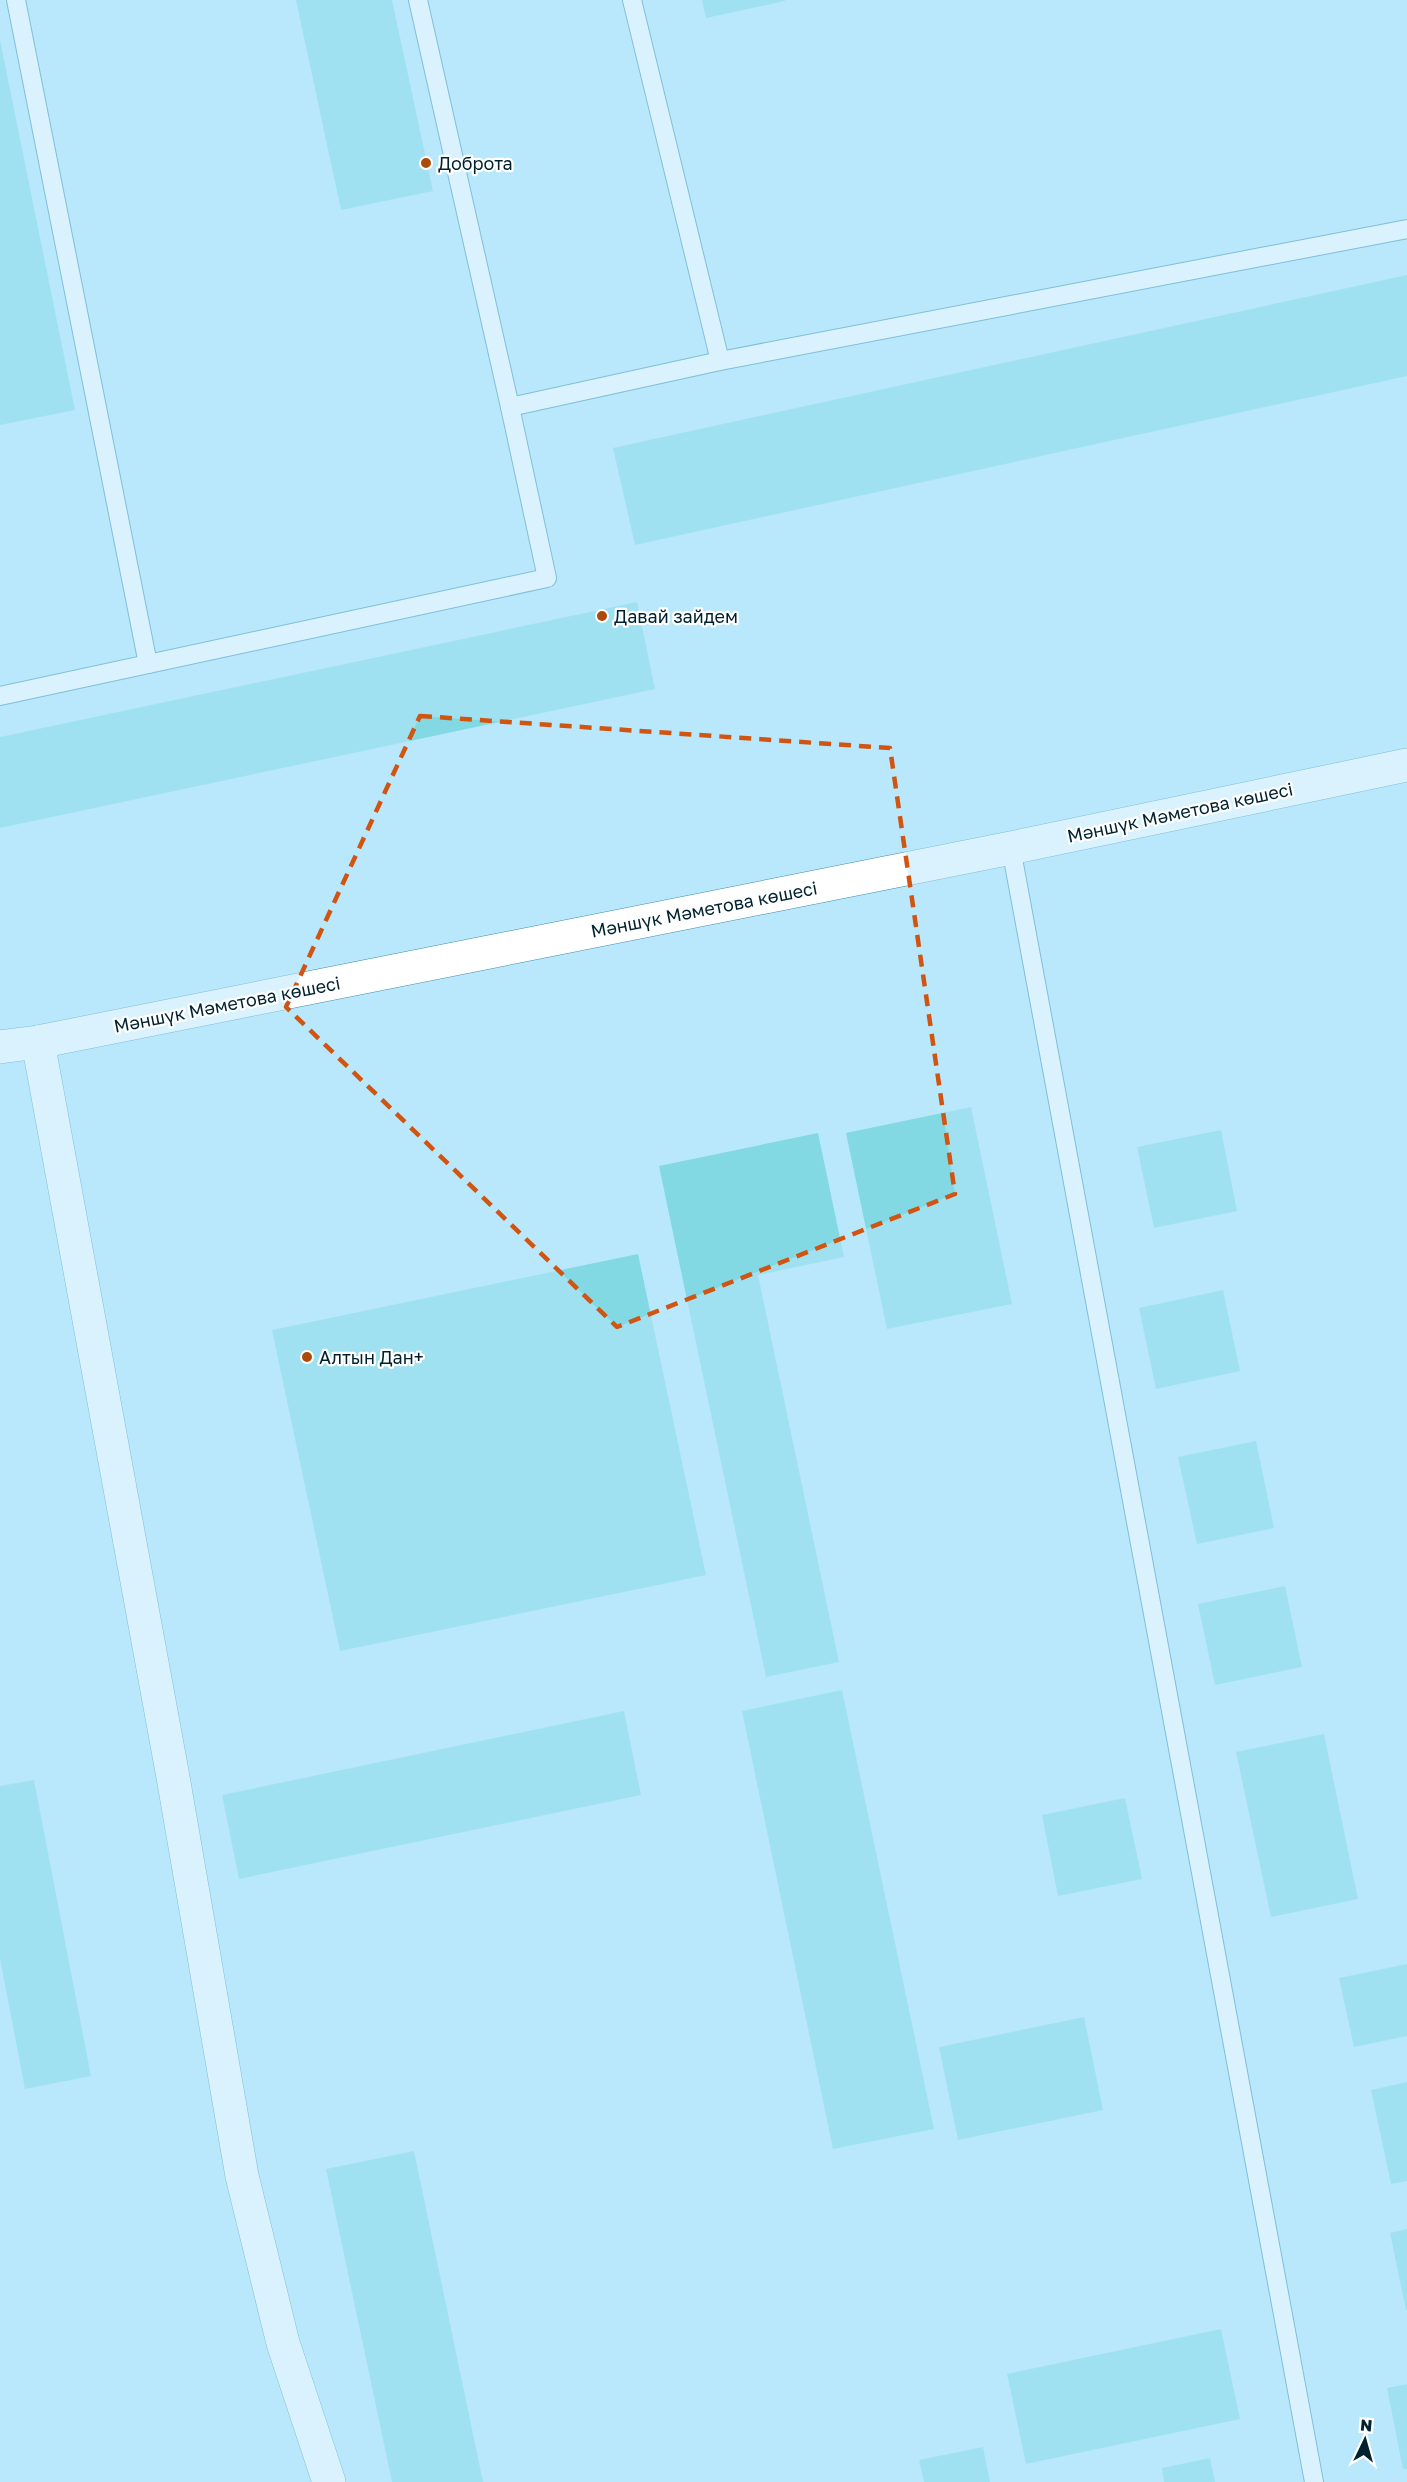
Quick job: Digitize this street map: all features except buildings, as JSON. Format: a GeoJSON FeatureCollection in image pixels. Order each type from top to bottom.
{"type":"FeatureCollection","features":[{"type":"Feature","properties":{"kind":"street","name":"Мәншүк Мәметова көшесі"},"geometry":{"type":"LineString","coordinates":[[0,1047],[38,1042],[1011,848],[1407,765]]}},
{"type":"Feature","properties":{"kind":"street"},"geometry":{"type":"LineString","coordinates":[[38,1042],[166,1742],[242,2176],[283,2343],[329,2482]]}},
{"type":"Feature","properties":{"kind":"lane"},"geometry":{"type":"LineString","coordinates":[[16,0],[148,664]]}},
{"type":"Feature","properties":{"kind":"lane"},"geometry":{"type":"LineString","coordinates":[[0,696],[547,578],[418,0]]}},
{"type":"Feature","properties":{"kind":"lane"},"geometry":{"type":"LineString","coordinates":[[632,0],[720,362]]}},
{"type":"Feature","properties":{"kind":"lane"},"geometry":{"type":"LineString","coordinates":[[510,407],[720,362],[1407,229]]}},
{"type":"Feature","properties":{"kind":"lane"},"geometry":{"type":"LineString","coordinates":[[1011,848],[1314,2482]]}},
{"type":"Feature","properties":{"kind":"highlighted area"},"geometry":{"type":"Polygon","coordinates":[[[420,716],[890,748],[955,1194],[617,1327],[286,1007],[420,716]]]}},
{"type":"Feature","properties":{"kind":"place","name":"Доброта"},"geometry":{"type":"Point","coordinates":[426,163]}},
{"type":"Feature","properties":{"kind":"place","name":"Давай зайдем"},"geometry":{"type":"Point","coordinates":[602,616]}},
{"type":"Feature","properties":{"kind":"place","name":"Алтын Дан+"},"geometry":{"type":"Point","coordinates":[307,1357]}}]}
